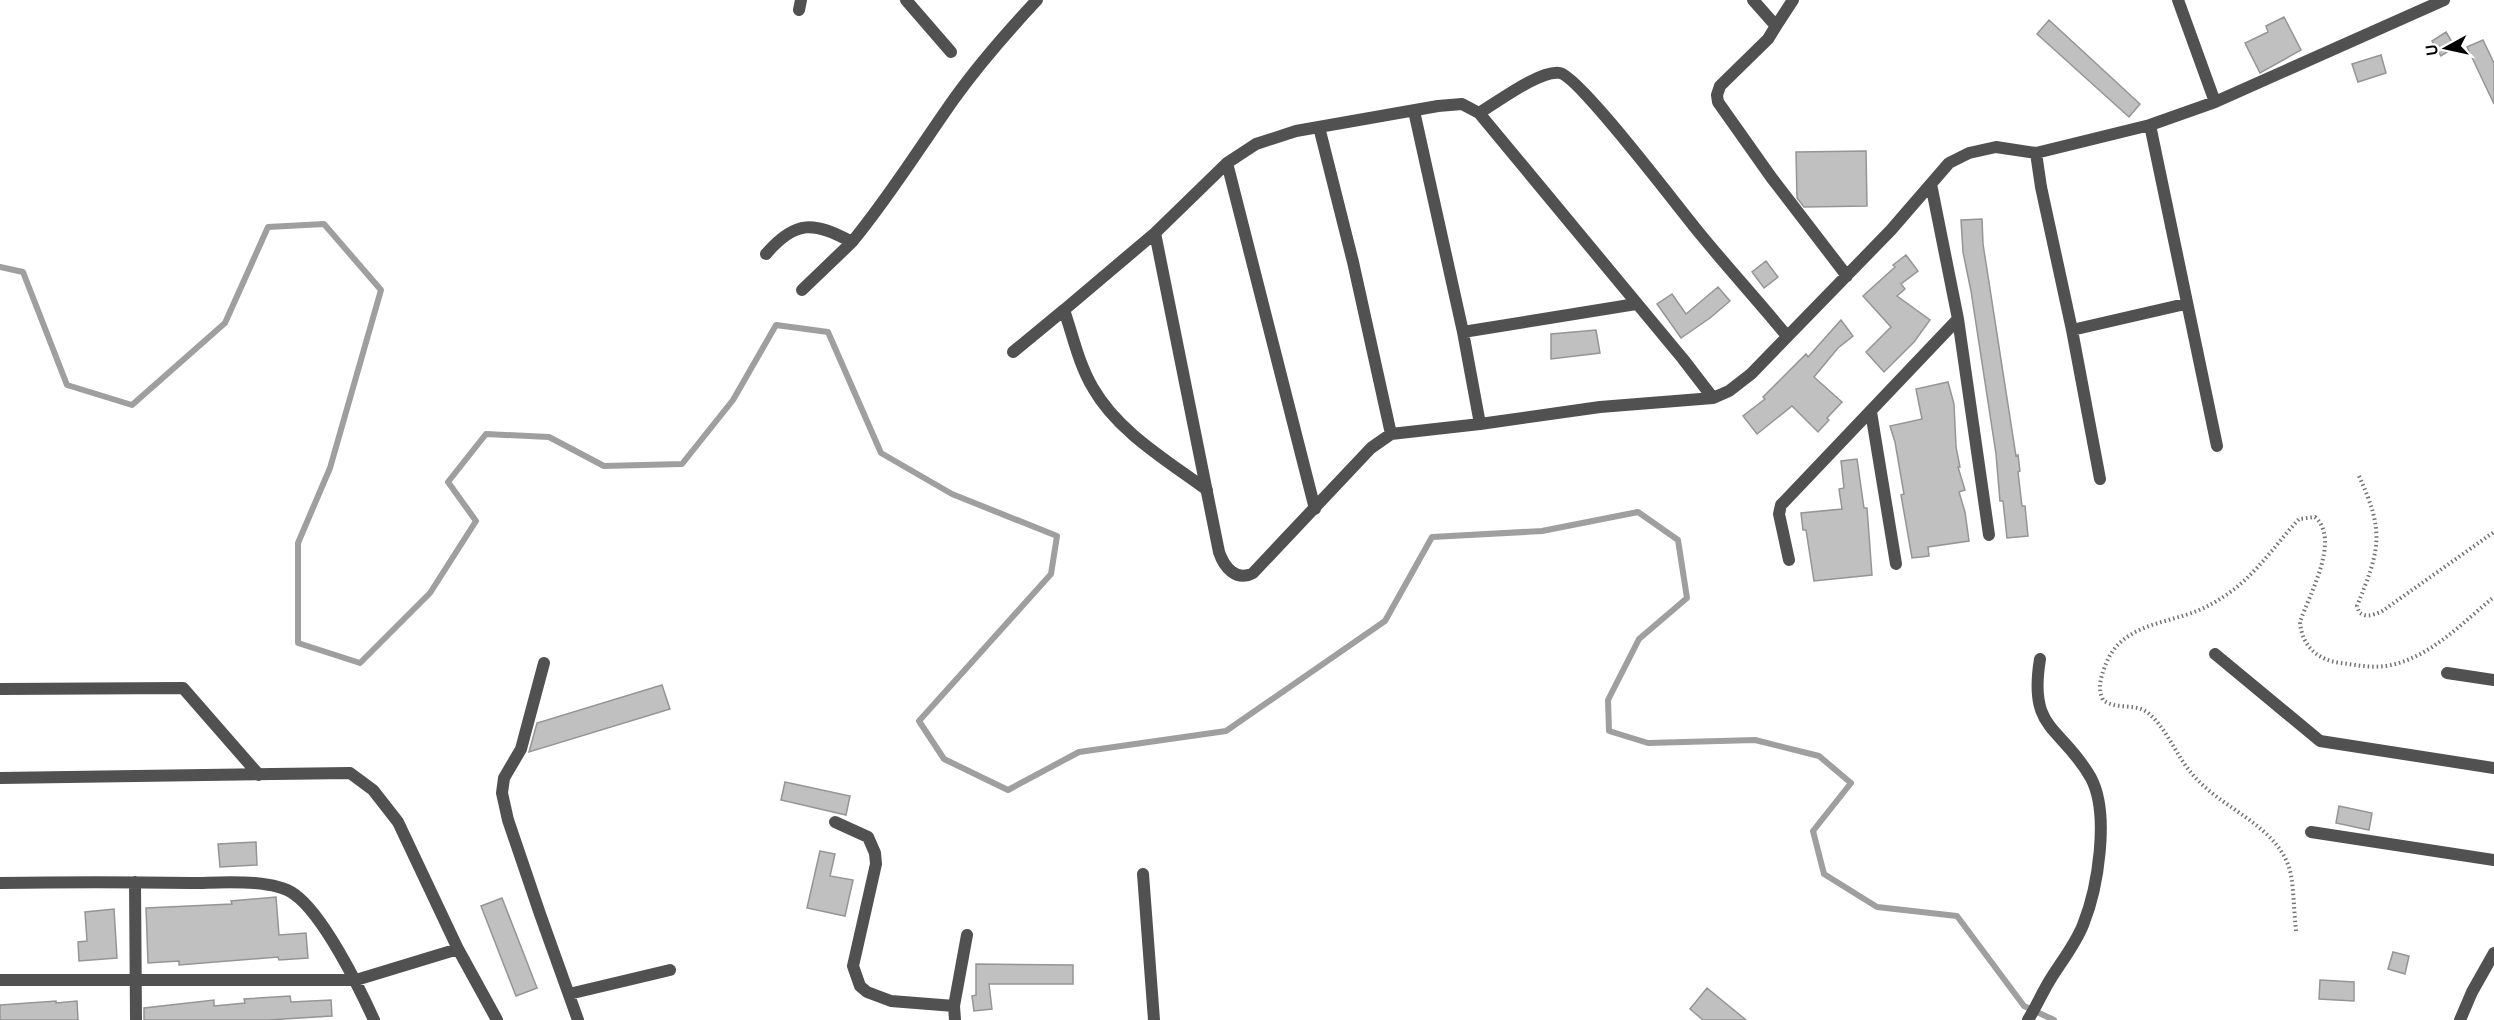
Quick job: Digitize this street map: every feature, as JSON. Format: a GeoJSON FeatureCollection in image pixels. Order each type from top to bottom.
{"type":"FeatureCollection","features":[{"type":"Feature","properties":{"kind":"street"},"geometry":{"type":"LineString","coordinates":[[906,0],[951,52]]}},
{"type":"Feature","properties":{"kind":"street"},"geometry":{"type":"LineString","coordinates":[[802,290],[852,242],[881,207],[955,98],[988,55],[1037,0]]}},
{"type":"Feature","properties":{"kind":"street"},"geometry":{"type":"LineString","coordinates":[[1753,0],[1776,26]]}},
{"type":"Feature","properties":{"kind":"street"},"geometry":{"type":"LineString","coordinates":[[1793,0],[1768,39],[1724,81],[1717,99],[1771,177],[1847,276]]}},
{"type":"Feature","properties":{"kind":"street"},"geometry":{"type":"LineString","coordinates":[[2178,0],[2215,102]]}},
{"type":"Feature","properties":{"kind":"street"},"geometry":{"type":"LineString","coordinates":[[1155,233],[1214,530],[1224,564],[1235,574],[1242,576],[1253,573],[1371,448],[1391,434],[1600,407],[1664,400],[1713,398],[1740,384],[1847,276],[1949,163],[1969,153],[1996,147],[2036,153],[2150,125],[2215,102],[2444,0]]}},
{"type":"Feature","properties":{"kind":"street"},"geometry":{"type":"LineString","coordinates":[[1479,113],[1545,74],[1560,73],[1568,76],[1589,98],[1787,336]]}},
{"type":"Feature","properties":{"kind":"street"},"geometry":{"type":"LineString","coordinates":[[1013,352],[1155,233],[1227,163],[1256,144],[1275,136],[1319,127],[1454,104],[1467,105],[1479,113],[1713,398]]}},
{"type":"Feature","properties":{"kind":"street"},"geometry":{"type":"LineString","coordinates":[[1414,111],[1463,332],[1480,424]]}},
{"type":"Feature","properties":{"kind":"street"},"geometry":{"type":"LineString","coordinates":[[2150,125],[2217,446]]}},
{"type":"Feature","properties":{"kind":"street"},"geometry":{"type":"LineString","coordinates":[[1319,127],[1353,262],[1391,434]]}},
{"type":"Feature","properties":{"kind":"street"},"geometry":{"type":"LineString","coordinates":[[2036,153],[2041,187],[2073,330],[2100,479]]}},
{"type":"Feature","properties":{"kind":"street"},"geometry":{"type":"LineString","coordinates":[[1227,163],[1315,509]]}},
{"type":"Feature","properties":{"kind":"street"},"geometry":{"type":"LineString","coordinates":[[1931,184],[1958,319],[1989,535]]}},
{"type":"Feature","properties":{"kind":"street"},"geometry":{"type":"LineString","coordinates":[[766,254],[784,237],[803,228],[828,229],[852,242]]}},
{"type":"Feature","properties":{"kind":"street"},"geometry":{"type":"LineString","coordinates":[[1463,332],[1636,304]]}},
{"type":"Feature","properties":{"kind":"street"},"geometry":{"type":"LineString","coordinates":[[2073,330],[2186,304]]}},
{"type":"Feature","properties":{"kind":"street"},"geometry":{"type":"LineString","coordinates":[[1064,310],[1085,371],[1099,399],[1144,443],[1207,490]]}},
{"type":"Feature","properties":{"kind":"street"},"geometry":{"type":"LineString","coordinates":[[1789,560],[1779,514],[1781,505],[1958,319]]}},
{"type":"Feature","properties":{"kind":"street"},"geometry":{"type":"LineString","coordinates":[[1871,412],[1896,564]]}},
{"type":"Feature","properties":{"kind":"street"},"geometry":{"type":"LineString","coordinates":[[2215,654],[2320,741],[2494,768]]}},
{"type":"Feature","properties":{"kind":"street"},"geometry":{"type":"LineString","coordinates":[[2028,1020],[2082,927],[2090,906],[2097,868],[2100,814],[2098,796],[2085,769],[2044,719],[2039,708],[2037,679],[2040,659]]}},
{"type":"Feature","properties":{"kind":"street"},"geometry":{"type":"LineString","coordinates":[[544,663],[521,749],[504,778],[502,793],[512,831],[578,1020]]}},
{"type":"Feature","properties":{"kind":"street"},"geometry":{"type":"LineString","coordinates":[[2447,673],[2494,680]]}},
{"type":"Feature","properties":{"kind":"street"},"geometry":{"type":"LineString","coordinates":[[0,689],[183,688],[259,775]]}},
{"type":"Feature","properties":{"kind":"street"},"geometry":{"type":"LineString","coordinates":[[0,778],[350,773],[373,790],[398,822],[458,949],[497,1020]]}},
{"type":"Feature","properties":{"kind":"street"},"geometry":{"type":"LineString","coordinates":[[835,822],[868,837],[876,853],[876,864],[853,966],[860,987],[891,1001],[954,1006]]}},
{"type":"Feature","properties":{"kind":"street"},"geometry":{"type":"LineString","coordinates":[[2312,832],[2494,860]]}},
{"type":"Feature","properties":{"kind":"street"},"geometry":{"type":"LineString","coordinates":[[1143,874],[1154,1020]]}},
{"type":"Feature","properties":{"kind":"street"},"geometry":{"type":"LineString","coordinates":[[135,882],[136,1020]]}},
{"type":"Feature","properties":{"kind":"street"},"geometry":{"type":"LineString","coordinates":[[0,883],[135,882],[266,885],[287,890],[309,907],[356,980],[374,1020]]}},
{"type":"Feature","properties":{"kind":"street"},"geometry":{"type":"LineString","coordinates":[[955,1020],[954,1006],[967,935]]}},
{"type":"Feature","properties":{"kind":"street"},"geometry":{"type":"LineString","coordinates":[[0,980],[136,978],[356,980],[458,949]]}},
{"type":"Feature","properties":{"kind":"street"},"geometry":{"type":"LineString","coordinates":[[2460,1020],[2472,992],[2494,953]]}},
{"type":"Feature","properties":{"kind":"street"},"geometry":{"type":"LineString","coordinates":[[568,994],[670,970]]}},
{"type":"Feature","properties":{"kind":"path"},"geometry":{"type":"LineString","coordinates":[[2359,476],[2376,518],[2378,531],[2374,564],[2357,606],[2362,615],[2369,616],[2381,612],[2494,532]]}},
{"type":"Feature","properties":{"kind":"building"},"geometry":{"type":"Polygon","coordinates":[[[2284,17],[2301,50],[2260,73],[2245,43],[2268,32],[2266,26],[2284,17]]]}},
{"type":"Feature","properties":{"kind":"building"},"geometry":{"type":"Polygon","coordinates":[[[2049,20],[2140,104],[2129,117],[2037,34],[2049,20]]]}},
{"type":"Feature","properties":{"kind":"building"},"geometry":{"type":"Polygon","coordinates":[[[2446,32],[2455,47],[2441,56],[2432,41],[2446,32]]]}},
{"type":"Feature","properties":{"kind":"building"},"geometry":{"type":"Polygon","coordinates":[[[2483,40],[2494,63],[2494,104],[2467,47],[2483,40]]]}},
{"type":"Feature","properties":{"kind":"building"},"geometry":{"type":"Polygon","coordinates":[[[2381,55],[2386,73],[2358,82],[2352,64],[2381,55]]]}},
{"type":"Feature","properties":{"kind":"building"},"geometry":{"type":"Polygon","coordinates":[[[1866,151],[1867,206],[1804,207],[1797,198],[1796,152],[1866,151]]]}},
{"type":"Feature","properties":{"kind":"building"},"geometry":{"type":"Polygon","coordinates":[[[1982,219],[1983,244],[2016,456],[2018,455],[2022,506],[2025,506],[2028,536],[2007,538],[1971,291],[1963,252],[1961,220],[1982,219]]]}},
{"type":"Feature","properties":{"kind":"building"},"geometry":{"type":"Polygon","coordinates":[[[1906,255],[1918,271],[1901,284],[1905,289],[1897,296],[1930,320],[1914,342],[1884,372],[1866,352],[1891,327],[1863,296],[1906,255]]]}},
{"type":"Feature","properties":{"kind":"building"},"geometry":{"type":"Polygon","coordinates":[[[1766,261],[1778,277],[1764,288],[1752,272],[1766,261]]]}},
{"type":"Feature","properties":{"kind":"building"},"geometry":{"type":"Polygon","coordinates":[[[1718,287],[1730,301],[1681,338],[1657,304],[1672,294],[1686,314],[1718,287]]]}},
{"type":"Feature","properties":{"kind":"building"},"geometry":{"type":"Polygon","coordinates":[[[1841,320],[1853,336],[1838,348],[1814,377],[1842,402],[1827,418],[1829,420],[1818,432],[1792,406],[1757,434],[1743,416],[1765,399],[1763,397],[1806,354],[1808,357],[1841,320]]]}},
{"type":"Feature","properties":{"kind":"building"},"geometry":{"type":"Polygon","coordinates":[[[1596,330],[1600,353],[1551,359],[1551,334],[1596,330]]]}},
{"type":"Feature","properties":{"kind":"building"},"geometry":{"type":"Polygon","coordinates":[[[1948,382],[1954,404],[1956,447],[1960,467],[1958,467],[1965,490],[1959,492],[1965,512],[1969,541],[1928,547],[1929,556],[1912,558],[1901,495],[1904,494],[1890,426],[1922,419],[1916,389],[1948,382]]]}},
{"type":"Feature","properties":{"kind":"building"},"geometry":{"type":"Polygon","coordinates":[[[1857,459],[1864,508],[1867,508],[1872,575],[1814,581],[1801,513],[1842,509],[1839,489],[1844,488],[1841,461],[1857,459]]]}},
{"type":"Feature","properties":{"kind":"building"},"geometry":{"type":"Polygon","coordinates":[[[662,685],[670,709],[529,752],[537,723],[662,685]]]}},
{"type":"Feature","properties":{"kind":"building"},"geometry":{"type":"Polygon","coordinates":[[[785,782],[850,796],[846,815],[781,800],[785,782]]]}},
{"type":"Feature","properties":{"kind":"building"},"geometry":{"type":"Polygon","coordinates":[[[2339,806],[2372,813],[2369,830],[2336,823],[2339,806]]]}},
{"type":"Feature","properties":{"kind":"building"},"geometry":{"type":"Polygon","coordinates":[[[256,842],[257,865],[220,867],[218,844],[256,842]]]}},
{"type":"Feature","properties":{"kind":"building"},"geometry":{"type":"Polygon","coordinates":[[[820,851],[835,854],[830,876],[853,880],[845,916],[807,908],[820,851]]]}},
{"type":"Feature","properties":{"kind":"building"},"geometry":{"type":"Polygon","coordinates":[[[276,897],[279,935],[306,933],[308,958],[279,960],[278,957],[179,965],[179,961],[148,963],[146,908],[232,904],[231,901],[276,897]]]}},
{"type":"Feature","properties":{"kind":"building"},"geometry":{"type":"Polygon","coordinates":[[[502,898],[537,988],[516,996],[481,906],[502,898]]]}},
{"type":"Feature","properties":{"kind":"building"},"geometry":{"type":"Polygon","coordinates":[[[114,909],[117,958],[79,961],[78,942],[87,941],[85,912],[114,909]]]}},
{"type":"Feature","properties":{"kind":"building"},"geometry":{"type":"Polygon","coordinates":[[[2393,952],[2409,956],[2405,974],[2388,969],[2393,952]]]}},
{"type":"Feature","properties":{"kind":"building"},"geometry":{"type":"Polygon","coordinates":[[[976,964],[1073,965],[1073,984],[989,984],[992,1009],[974,1011],[972,996],[976,995],[976,964]]]}},
{"type":"Feature","properties":{"kind":"building"},"geometry":{"type":"Polygon","coordinates":[[[2320,980],[2354,982],[2354,1001],[2319,999],[2320,980]]]}},
{"type":"Feature","properties":{"kind":"building"},"geometry":{"type":"Polygon","coordinates":[[[1707,988],[1746,1020],[1703,1020],[1690,1009],[1707,988]]]}},
{"type":"Feature","properties":{"kind":"building"},"geometry":{"type":"Polygon","coordinates":[[[290,996],[291,1002],[331,1000],[332,1016],[268,1020],[144,1020],[144,1008],[214,1000],[214,1006],[245,1003],[244,999],[290,996]]]}},
{"type":"Feature","properties":{"kind":"building"},"geometry":{"type":"Polygon","coordinates":[[[56,1001],[56,1003],[77,1001],[78,1020],[0,1020],[0,1005],[56,1001]]]}},
{"type":"Feature","properties":{"kind":"waterway"},"geometry":{"type":"LineString","coordinates":[[0,267],[23,272],[67,385],[132,405],[225,323],[268,227],[324,224],[381,290],[330,468],[298,543],[298,643],[360,663],[430,593],[476,521],[448,482],[486,434],[549,437],[604,466],[682,464],[733,400],[776,325],[828,332],[881,453],[952,494],[1057,536],[1051,574],[919,721],[944,759],[1008,790],[1079,752],[1226,731],[1385,621],[1432,537],[1542,531],[1638,512],[1678,540],[1687,598],[1639,639],[1608,700],[1609,731],[1648,743],[1755,740],[1819,756],[1851,783],[1813,831],[1824,874],[1877,907],[1957,916],[2024,1006],[2054,1020]]}}]}
